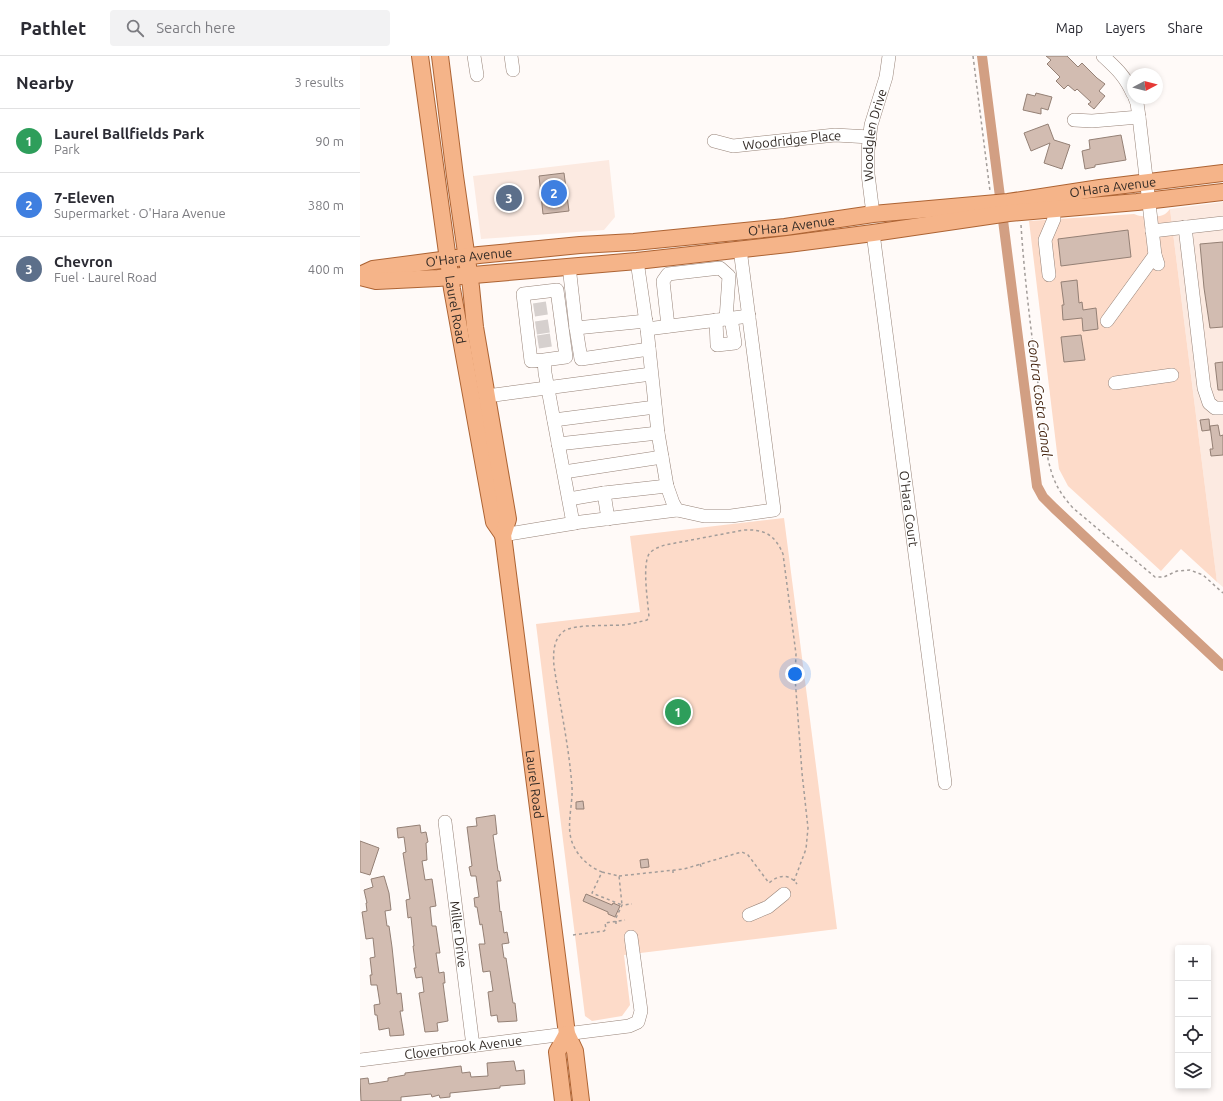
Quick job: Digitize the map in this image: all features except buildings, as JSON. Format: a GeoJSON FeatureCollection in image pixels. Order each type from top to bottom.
{"type":"FeatureCollection","features":[{"type":"Feature","properties":{"kind":"main road","name":"Laurel Road"},"geometry":{"type":"LineString","coordinates":[[420,56],[450,276],[494,522],[503,535]]}},
{"type":"Feature","properties":{"kind":"main road","name":"Laurel Road"},"geometry":{"type":"LineString","coordinates":[[440,56],[475,327],[508,518],[503,535],[567,1034],[575,1050],[581,1101]]}},
{"type":"Feature","properties":{"kind":"main road","name":"O'Hara Avenue"},"geometry":{"type":"LineString","coordinates":[[360,276],[376,281],[469,275],[637,261],[740,250],[873,233],[1100,188],[1223,173]]}},
{"type":"Feature","properties":{"kind":"main road","name":"O'Hara Avenue"},"geometry":{"type":"LineString","coordinates":[[360,276],[374,269],[447,258],[754,230],[873,214],[1003,208],[1054,209],[1148,201],[1223,192]]}},
{"type":"Feature","properties":{"kind":"main road"},"geometry":{"type":"LineString","coordinates":[[563,1101],[557,1052],[567,1034]]}},
{"type":"Feature","properties":{"kind":"street"},"geometry":{"type":"LineString","coordinates":[[474,56],[476,75]]}},
{"type":"Feature","properties":{"kind":"street"},"geometry":{"type":"LineString","coordinates":[[511,56],[513,70]]}},
{"type":"Feature","properties":{"kind":"street","name":"Woodglen Drive"},"geometry":{"type":"LineString","coordinates":[[873,214],[868,174],[868,150],[871,125],[886,77],[888,56]]}},
{"type":"Feature","properties":{"kind":"street"},"geometry":{"type":"LineString","coordinates":[[1108,58],[1127,82]]}},
{"type":"Feature","properties":{"kind":"street"},"geometry":{"type":"LineString","coordinates":[[1107,321],[1156,260],[1137,104]]}},
{"type":"Feature","properties":{"kind":"street"},"geometry":{"type":"LineString","coordinates":[[1074,120],[1092,121],[1139,116]]}},
{"type":"Feature","properties":{"kind":"street","name":"Woodridge Place"},"geometry":{"type":"LineString","coordinates":[[714,141],[733,146],[835,135],[870,138]]}},
{"type":"Feature","properties":{"kind":"street"},"geometry":{"type":"LineString","coordinates":[[1049,275],[1045,240],[1054,219],[1054,209]]}},
{"type":"Feature","properties":{"kind":"street"},"geometry":{"type":"LineString","coordinates":[[1152,231],[1223,223]]}},
{"type":"Feature","properties":{"kind":"street"},"geometry":{"type":"LineString","coordinates":[[1185,227],[1204,388],[1209,403],[1215,408],[1223,408]]}},
{"type":"Feature","properties":{"kind":"street","name":"O'Hara Court"},"geometry":{"type":"LineString","coordinates":[[873,233],[944,783]]}},
{"type":"Feature","properties":{"kind":"street"},"geometry":{"type":"LineString","coordinates":[[503,535],[575,523],[677,510],[704,516],[731,516],[774,510],[740,250]]}},
{"type":"Feature","properties":{"kind":"street"},"geometry":{"type":"LineString","coordinates":[[637,261],[662,457],[667,486],[677,510]]}},
{"type":"Feature","properties":{"kind":"street"},"geometry":{"type":"LineString","coordinates":[[569,266],[581,359],[649,349]]}},
{"type":"Feature","properties":{"kind":"street"},"geometry":{"type":"LineString","coordinates":[[668,326],[663,281],[668,274],[720,268],[724,270],[729,276],[724,319]]}},
{"type":"Feature","properties":{"kind":"street"},"geometry":{"type":"LineString","coordinates":[[557,290],[556,307],[559,324],[560,339],[566,357],[531,361],[534,342],[529,310],[523,294],[557,290]]}},
{"type":"Feature","properties":{"kind":"street"},"geometry":{"type":"LineString","coordinates":[[559,324],[668,326],[748,316]]}},
{"type":"Feature","properties":{"kind":"street"},"geometry":{"type":"LineString","coordinates":[[544,360],[573,523],[575,523]]}},
{"type":"Feature","properties":{"kind":"street"},"geometry":{"type":"LineString","coordinates":[[487,396],[651,374]]}},
{"type":"Feature","properties":{"kind":"street"},"geometry":{"type":"LineString","coordinates":[[1116,383],[1172,375]]}},
{"type":"Feature","properties":{"kind":"street"},"geometry":{"type":"LineString","coordinates":[[554,420],[655,407]]}},
{"type":"Feature","properties":{"kind":"street"},"geometry":{"type":"LineString","coordinates":[[558,444],[658,432]]}},
{"type":"Feature","properties":{"kind":"street"},"geometry":{"type":"LineString","coordinates":[[564,472],[662,457]]}},
{"type":"Feature","properties":{"kind":"street"},"geometry":{"type":"LineString","coordinates":[[569,498],[667,486]]}},
{"type":"Feature","properties":{"kind":"street"},"geometry":{"type":"LineString","coordinates":[[604,493],[608,519]]}},
{"type":"Feature","properties":{"kind":"street","name":"Miller Drive"},"geometry":{"type":"LineString","coordinates":[[444,822],[473,1046]]}},
{"type":"Feature","properties":{"kind":"street"},"geometry":{"type":"LineString","coordinates":[[749,915],[768,907],[784,894]]}},
{"type":"Feature","properties":{"kind":"street","name":"Cloverbrook Avenue"},"geometry":{"type":"LineString","coordinates":[[360,1057],[473,1046],[629,1026],[638,1022],[641,1011],[631,937]]}},
{"type":"Feature","properties":{"kind":"path"},"geometry":{"type":"LineString","coordinates":[[973,56],[1003,208],[1023,254],[1048,458],[1056,486],[1073,508],[1155,577],[1164,577],[1177,571],[1190,570],[1203,575],[1223,593]]}},
{"type":"Feature","properties":{"kind":"path"},"geometry":{"type":"LineString","coordinates":[[794,881],[806,849],[808,828],[802,773],[795,677],[796,654],[783,554],[779,544],[764,532],[744,530],[655,548],[649,555],[646,566],[649,616],[647,620],[624,625],[576,628],[564,631],[556,641],[553,653],[554,666],[568,745],[572,787],[570,820],[573,844],[584,862],[594,869],[619,876],[690,868],[742,852],[748,855],[769,883],[774,878],[786,876],[797,884]]}},
{"type":"Feature","properties":{"kind":"path"},"geometry":{"type":"LineString","coordinates":[[729,856],[730,860]]}},
{"type":"Feature","properties":{"kind":"path"},"geometry":{"type":"LineString","coordinates":[[700,864],[702,869]]}},
{"type":"Feature","properties":{"kind":"path"},"geometry":{"type":"LineString","coordinates":[[673,870],[673,875]]}},
{"type":"Feature","properties":{"kind":"path"},"geometry":{"type":"LineString","coordinates":[[602,872],[592,894],[622,905],[632,904]]}},
{"type":"Feature","properties":{"kind":"path"},"geometry":{"type":"LineString","coordinates":[[616,923],[616,918],[622,905],[619,876]]}},
{"type":"Feature","properties":{"kind":"path"},"geometry":{"type":"LineString","coordinates":[[573,935],[604,931],[606,929],[605,923],[616,923],[625,920]]}},
{"type":"Feature","properties":{"kind":"shaded area"},"geometry":{"type":"Polygon","coordinates":[[[609,160],[615,217],[604,230],[481,239],[473,176],[609,160]]]}},
{"type":"Feature","properties":{"kind":"shaded area"},"geometry":{"type":"Polygon","coordinates":[[[1223,202],[1223,587],[1217,582],[1170,209],[1223,202]]]}},
{"type":"Feature","properties":{"kind":"shaded area"},"geometry":{"type":"Polygon","coordinates":[[[1170,209],[1217,582],[1181,549],[1161,571],[1068,486],[1059,469],[1029,221],[1134,214],[1157,217],[1164,215],[1170,209]]]}},
{"type":"Feature","properties":{"kind":"shaded area"},"geometry":{"type":"Polygon","coordinates":[[[784,518],[837,929],[624,955],[630,1005],[622,1016],[592,1021],[585,1016],[536,624],[640,612],[630,536],[784,518]]]}},
{"type":"Feature","properties":{"kind":"waterway","name":"Contra Costa Canal"},"geometry":{"type":"LineString","coordinates":[[982,56],[1037,486],[1043,497],[1054,508],[1223,666]]}},
{"type":"Feature","properties":{"kind":"tunnel"},"geometry":{"type":"LineString","coordinates":[[534,310],[553,307]]}},
{"type":"Feature","properties":{"kind":"tunnel"},"geometry":{"type":"LineString","coordinates":[[536,328],[555,325]]}},
{"type":"Feature","properties":{"kind":"tunnel"},"geometry":{"type":"LineString","coordinates":[[538,342],[557,339]]}},
{"type":"Feature","properties":{"kind":"place","name":"7-Eleven"},"geometry":{"type":"Point","coordinates":[554,193]}},
{"type":"Feature","properties":{"kind":"place","name":"Chevron"},"geometry":{"type":"Point","coordinates":[509,198]}},
{"type":"Feature","properties":{"kind":"place","name":"Laurel Ballfields Park"},"geometry":{"type":"Point","coordinates":[678,712]}}]}
